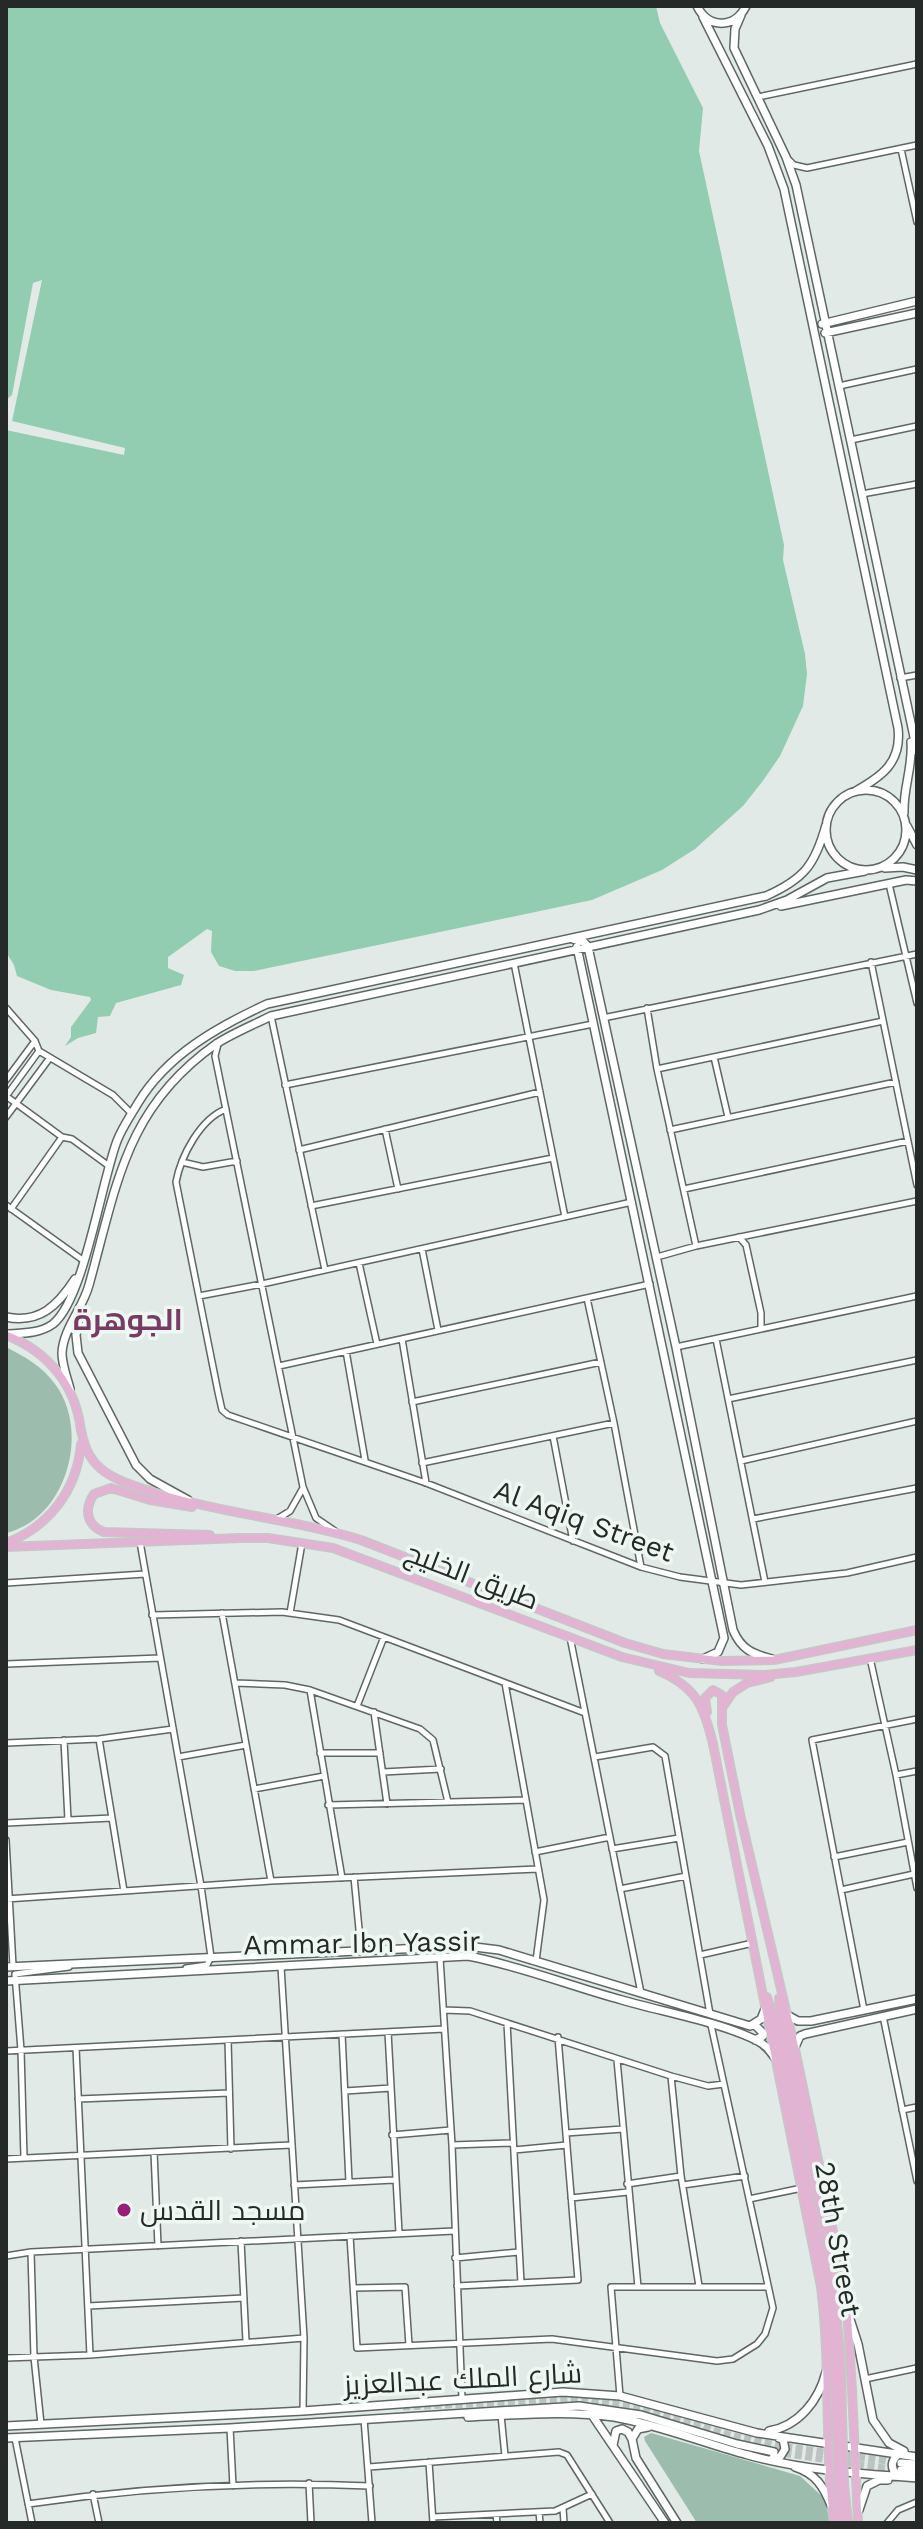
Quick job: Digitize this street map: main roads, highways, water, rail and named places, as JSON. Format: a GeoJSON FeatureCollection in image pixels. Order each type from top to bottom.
{"type":"FeatureCollection","features":[{"type":"Feature","properties":{"kind":"main road"},"geometry":{"type":"LineString","coordinates":[[6,1334],[42,1355],[54,1366],[76,1404],[81,1430],[79,1460],[62,1500],[40,1524],[6,1545]]}},
{"type":"Feature","properties":{"kind":"main road","name":"طريق الخليج"},"geometry":{"type":"LineString","coordinates":[[81,1430],[86,1450],[105,1472],[142,1488],[194,1503],[336,1532],[625,1643],[663,1654],[703,1659],[774,1660],[917,1633]]}},
{"type":"Feature","properties":{"kind":"main road"},"geometry":{"type":"LineString","coordinates":[[234,1512],[168,1504],[111,1488],[94,1494],[87,1510],[90,1522],[104,1532],[182,1533],[240,1538]]}},
{"type":"Feature","properties":{"kind":"main road","name":"طريق الخليج"},"geometry":{"type":"LineString","coordinates":[[6,1545],[240,1538],[302,1542],[361,1556],[638,1662],[689,1673],[737,1675],[796,1672],[914,1650]]}},
{"type":"Feature","properties":{"kind":"main road","name":"28th Street"},"geometry":{"type":"LineString","coordinates":[[638,1662],[673,1677],[688,1688],[698,1699],[709,1725],[821,2287],[834,2523]]}},
{"type":"Feature","properties":{"kind":"main road"},"geometry":{"type":"LineString","coordinates":[[722,1708],[739,1686],[796,1672]]}},
{"type":"Feature","properties":{"kind":"main road"},"geometry":{"type":"LineString","coordinates":[[709,1725],[705,1698],[709,1692],[720,1692],[722,1708]]}},
{"type":"Feature","properties":{"kind":"main road","name":"28th Street"},"geometry":{"type":"LineString","coordinates":[[722,1708],[722,1725],[740,1814],[795,2049],[847,2309],[857,2521]]}},
{"type":"Feature","properties":{"kind":"main road","name":"28th Street"},"geometry":{"type":"LineString","coordinates":[[757,1968],[773,2016],[820,2244],[839,2414]]}},
{"type":"Feature","properties":{"kind":"main road","name":"28th Street"},"geometry":{"type":"LineString","coordinates":[[777,1973],[780,2015],[831,2271],[840,2347],[841,2523]]}},
{"type":"Feature","properties":{"kind":"main road","name":"28th Street"},"geometry":{"type":"LineString","coordinates":[[841,2483],[848,2523]]}},
{"type":"Feature","properties":{"kind":"tunnel"},"geometry":{"type":"LineString","coordinates":[[403,2407],[586,2399],[641,2407],[730,2435],[775,2445],[901,2463]]}},
{"type":"Feature","properties":{"kind":"tunnel"},"geometry":{"type":"LineString","coordinates":[[774,2452],[898,2470]]}},
{"type":"Feature","properties":{"kind":"place","name":"مسجد القدس"},"geometry":{"type":"Point","coordinates":[124,2210]}},
{"type":"Feature","properties":{"kind":"district","name":"الجوهرة"},"geometry":{"type":"Point","coordinates":[128,1319]}}]}
